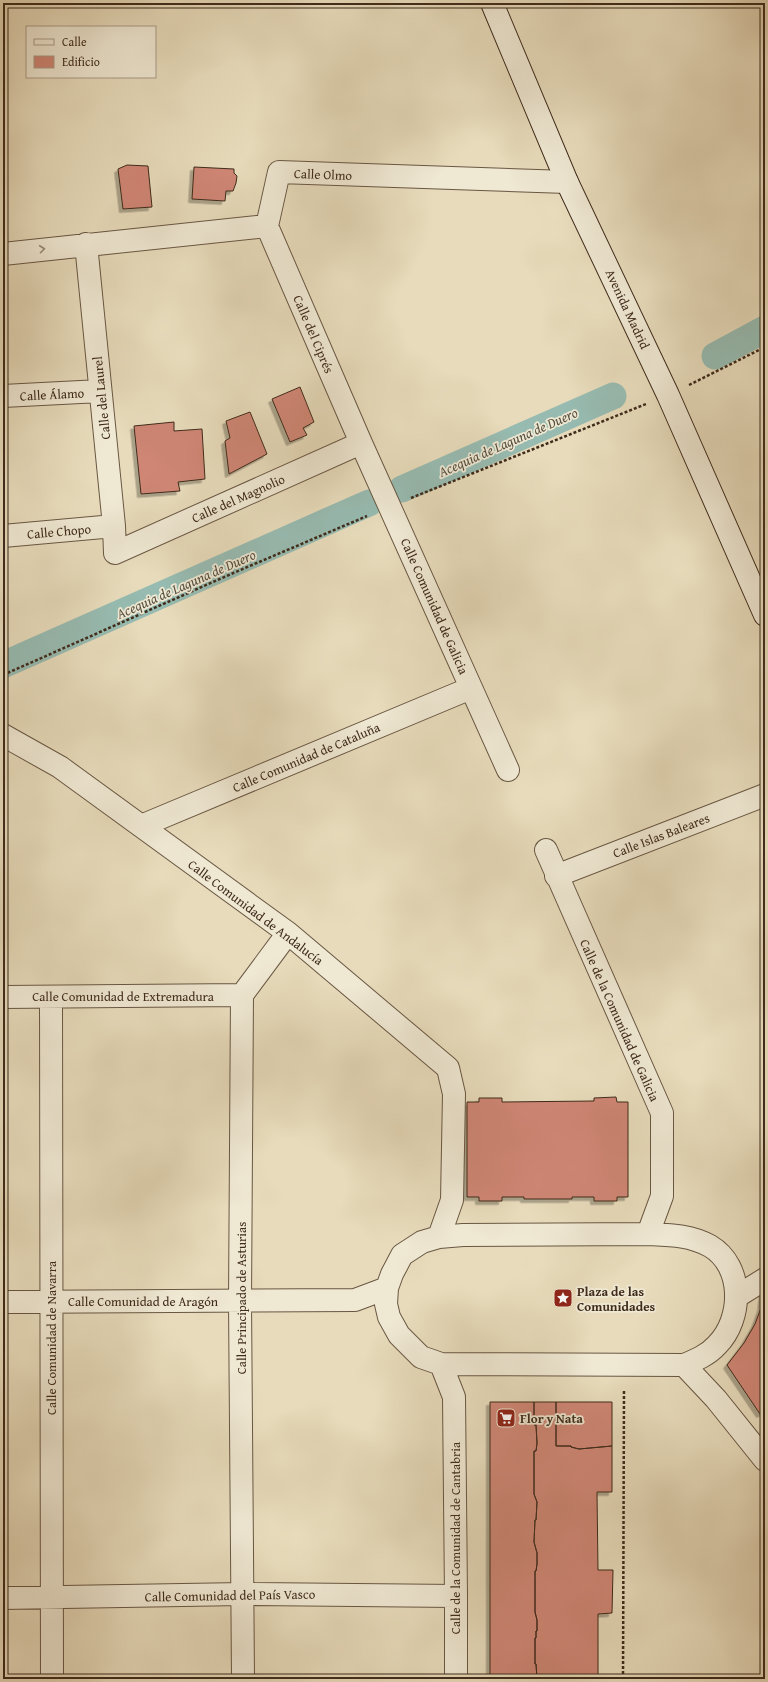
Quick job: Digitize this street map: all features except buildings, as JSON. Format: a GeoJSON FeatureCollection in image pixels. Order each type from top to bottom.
{"type":"FeatureCollection","features":[{"type":"Feature","properties":{"kind":"street","name":"Avenida Madrid"},"geometry":{"type":"LineString","coordinates":[[492,3],[567,182],[668,395],[765,615]]}},
{"type":"Feature","properties":{"kind":"street","name":"Calle Olmo"},"geometry":{"type":"LineString","coordinates":[[268,226],[279,172],[567,182]]}},
{"type":"Feature","properties":{"kind":"street"},"geometry":{"type":"LineString","coordinates":[[3,254],[86,244],[268,226]]}},
{"type":"Feature","properties":{"kind":"street","name":"Calle del Ciprés"},"geometry":{"type":"LineString","coordinates":[[268,226],[361,442]]}},
{"type":"Feature","properties":{"kind":"street","name":"Calle del Laurel"},"geometry":{"type":"LineString","coordinates":[[86,244],[114,526],[115,553]]}},
{"type":"Feature","properties":{"kind":"street","name":"Calle Álamo"},"geometry":{"type":"LineString","coordinates":[[3,396],[100,391]]}},
{"type":"Feature","properties":{"kind":"street","name":"Calle del Magnolio"},"geometry":{"type":"LineString","coordinates":[[115,553],[361,442]]}},
{"type":"Feature","properties":{"kind":"street","name":"Calle Comunidad de Galicia"},"geometry":{"type":"LineString","coordinates":[[361,442],[508,770]]}},
{"type":"Feature","properties":{"kind":"street","name":"Calle Chopo"},"geometry":{"type":"LineString","coordinates":[[3,536],[114,526]]}},
{"type":"Feature","properties":{"kind":"street","name":"Calle Comunidad de Cataluña"},"geometry":{"type":"LineString","coordinates":[[141,826],[471,688]]}},
{"type":"Feature","properties":{"kind":"street","name":"Calle Comunidad de Andalucía"},"geometry":{"type":"LineString","coordinates":[[3,736],[60,767],[288,933],[448,1068],[454,1094],[452,1200],[439,1237]]}},
{"type":"Feature","properties":{"kind":"street","name":"Calle Islas Baleares"},"geometry":{"type":"LineString","coordinates":[[556,876],[765,795]]}},
{"type":"Feature","properties":{"kind":"street","name":"Calle de la Comunidad de Galicia"},"geometry":{"type":"LineString","coordinates":[[546,850],[556,876],[662,1113],[662,1196],[648,1234]]}},
{"type":"Feature","properties":{"kind":"street"},"geometry":{"type":"LineString","coordinates":[[242,995],[288,933]]}},
{"type":"Feature","properties":{"kind":"street","name":"Calle Comunidad de Extremadura"},"geometry":{"type":"LineString","coordinates":[[3,997],[242,995]]}},
{"type":"Feature","properties":{"kind":"street","name":"Calle Principado de Asturias"},"geometry":{"type":"LineString","coordinates":[[242,995],[240,1301],[243,1679]]}},
{"type":"Feature","properties":{"kind":"street","name":"Calle Comunidad de Navarra"},"geometry":{"type":"LineString","coordinates":[[51,997],[52,1679]]}},
{"type":"Feature","properties":{"kind":"street","name":"Calle de la Comunidad de Galicia"},"geometry":{"type":"LineString","coordinates":[[662,1196],[677,1235]]}},
{"type":"Feature","properties":{"kind":"street","name":"Calle Comunidad de Andalucía"},"geometry":{"type":"LineString","coordinates":[[452,1200],[463,1235]]}},
{"type":"Feature","properties":{"kind":"street"},"geometry":{"type":"LineString","coordinates":[[463,1235],[677,1235],[691,1238],[711,1247],[725,1260],[732,1270],[736,1297],[735,1310],[728,1329],[718,1344],[704,1356],[684,1365],[441,1364],[421,1357],[398,1335],[389,1317],[386,1304],[388,1288],[392,1274],[402,1255],[422,1242],[439,1237],[463,1235]]}},
{"type":"Feature","properties":{"kind":"street"},"geometry":{"type":"LineString","coordinates":[[732,1270],[765,1278]]}},
{"type":"Feature","properties":{"kind":"street"},"geometry":{"type":"LineString","coordinates":[[736,1297],[765,1278]]}},
{"type":"Feature","properties":{"kind":"street","name":"Calle Comunidad de Aragón"},"geometry":{"type":"LineString","coordinates":[[3,1302],[355,1300],[388,1288]]}},
{"type":"Feature","properties":{"kind":"street","name":"Calle Comunidad de Aragón"},"geometry":{"type":"LineString","coordinates":[[355,1300],[389,1317]]}},
{"type":"Feature","properties":{"kind":"street"},"geometry":{"type":"LineString","coordinates":[[704,1356],[716,1399]]}},
{"type":"Feature","properties":{"kind":"street","name":"Calle de la Comunidad de Cantabria"},"geometry":{"type":"LineString","coordinates":[[441,1364],[454,1397],[456,1679]]}},
{"type":"Feature","properties":{"kind":"street","name":"Calle de la Comunidad de Cantabria"},"geometry":{"type":"LineString","coordinates":[[454,1397],[466,1365]]}},
{"type":"Feature","properties":{"kind":"street"},"geometry":{"type":"LineString","coordinates":[[684,1365],[716,1399],[765,1460]]}},
{"type":"Feature","properties":{"kind":"street","name":"Calle Comunidad del País Vasco"},"geometry":{"type":"LineString","coordinates":[[3,1598],[243,1594],[456,1596]]}},
{"type":"Feature","properties":{"kind":"path"},"geometry":{"type":"LineString","coordinates":[[623,1679],[624,1365]]}},
{"type":"Feature","properties":{"kind":"waterway","name":"Acequia de Laguna de Duero"},"geometry":{"type":"LineString","coordinates":[[715,356],[765,329]]}},
{"type":"Feature","properties":{"kind":"waterway","name":"Acequia de Laguna de Duero"},"geometry":{"type":"LineString","coordinates":[[402,489],[613,396]]}},
{"type":"Feature","properties":{"kind":"waterway","name":"Acequia de Laguna de Duero"},"geometry":{"type":"LineString","coordinates":[[3,665],[369,503]]}},
{"type":"Feature","properties":{"kind":"place","name":"Plaza de las Comunidades"},"geometry":{"type":"Point","coordinates":[563,1298]}},
{"type":"Feature","properties":{"kind":"place","name":"Flor y Nata"},"geometry":{"type":"Point","coordinates":[506,1418]}}]}
